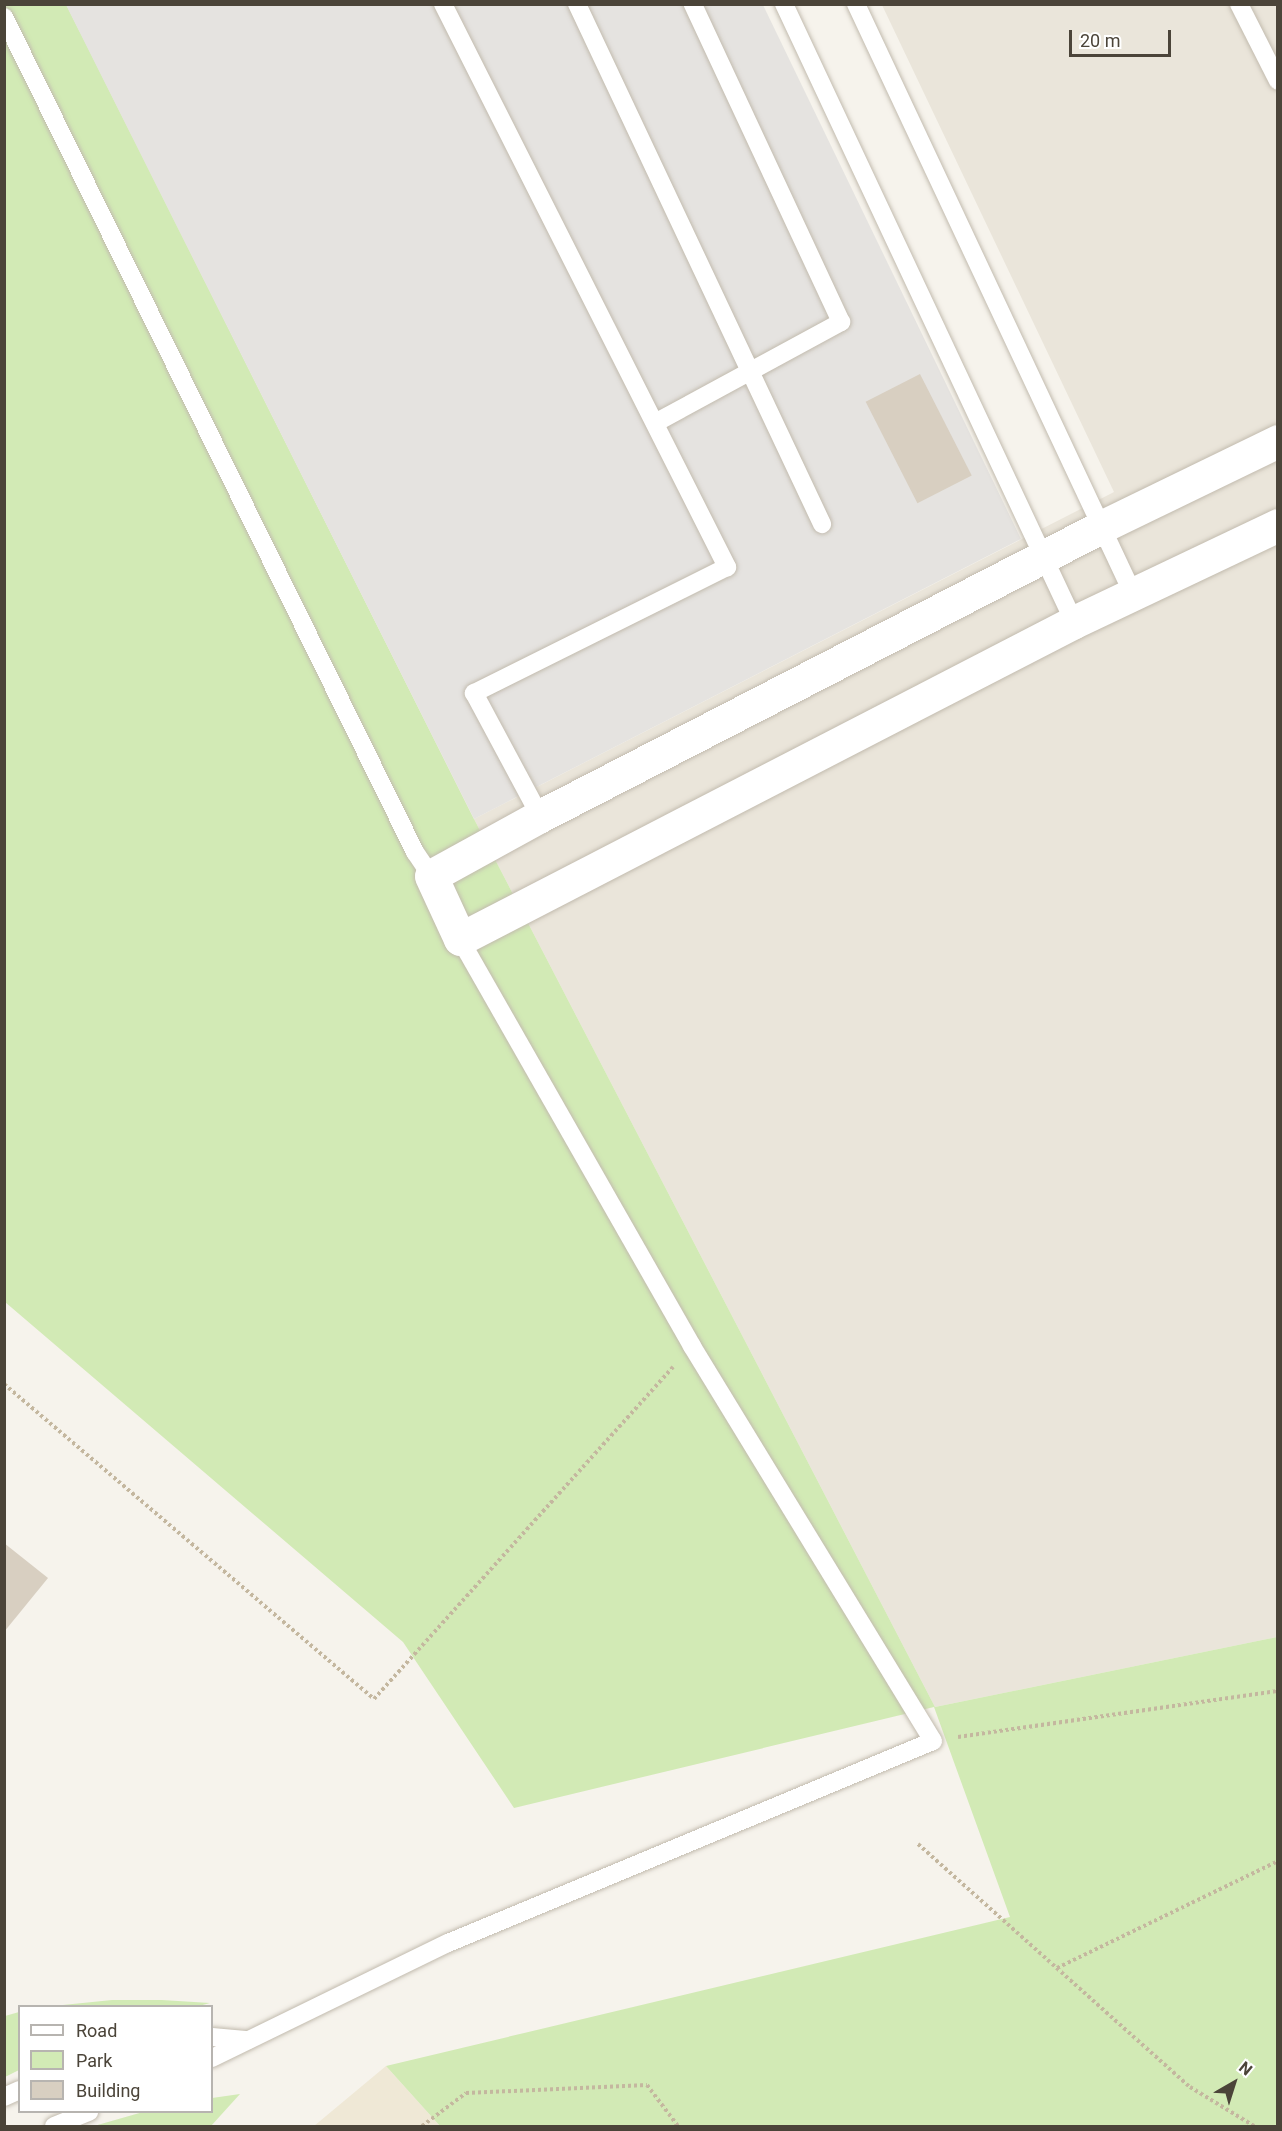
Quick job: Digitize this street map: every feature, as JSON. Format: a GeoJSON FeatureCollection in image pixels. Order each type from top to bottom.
{"type":"FeatureCollection","features":[{"type":"Feature","properties":{"kind":"street"},"geometry":{"type":"LineString","coordinates":[[1278,441],[1101,527],[540,816],[431,876],[460,939],[1074,622],[1278,525]]}},
{"type":"Feature","properties":{"kind":"lane"},"geometry":{"type":"LineString","coordinates":[[443,4],[727,567],[474,693],[540,816]]}},
{"type":"Feature","properties":{"kind":"lane"},"geometry":{"type":"LineString","coordinates":[[577,4],[822,524]]}},
{"type":"Feature","properties":{"kind":"lane"},"geometry":{"type":"LineString","coordinates":[[654,423],[841,322],[693,4]]}},
{"type":"Feature","properties":{"kind":"lane"},"geometry":{"type":"LineString","coordinates":[[783,4],[1074,622]]}},
{"type":"Feature","properties":{"kind":"lane"},"geometry":{"type":"LineString","coordinates":[[856,4],[1133,594]]}},
{"type":"Feature","properties":{"kind":"lane"},"geometry":{"type":"LineString","coordinates":[[1239,4],[1278,81]]}},
{"type":"Feature","properties":{"kind":"lane"},"geometry":{"type":"LineString","coordinates":[[4,17],[415,852],[431,876]]}},
{"type":"Feature","properties":{"kind":"lane"},"geometry":{"type":"LineString","coordinates":[[213,2058],[448,1943],[933,1741],[692,1346],[460,939]]}},
{"type":"Feature","properties":{"kind":"lane"},"geometry":{"type":"LineString","coordinates":[[213,2037],[253,2040]]}},
{"type":"Feature","properties":{"kind":"lane"},"geometry":{"type":"LineString","coordinates":[[4,2097],[18,2091]]}},
{"type":"Feature","properties":{"kind":"lane"},"geometry":{"type":"LineString","coordinates":[[54,2127],[86,2113]]}},
{"type":"Feature","properties":{"kind":"path"},"geometry":{"type":"LineString","coordinates":[[4,1384],[374,1699],[692,1346]]}},
{"type":"Feature","properties":{"kind":"path"},"geometry":{"type":"LineString","coordinates":[[933,1741],[1278,1690]]}},
{"type":"Feature","properties":{"kind":"path"},"geometry":{"type":"LineString","coordinates":[[918,1845],[1190,2087],[1254,2127]]}},
{"type":"Feature","properties":{"kind":"path"},"geometry":{"type":"LineString","coordinates":[[1057,1968],[1278,1861]]}},
{"type":"Feature","properties":{"kind":"path"},"geometry":{"type":"LineString","coordinates":[[422,2127],[466,2093],[647,2085],[678,2127]]}},
{"type":"Feature","properties":{"kind":"shaded area"},"geometry":{"type":"Polygon","coordinates":[[[66,5],[763,5],[1021,539],[474,819],[66,5]]]}},
{"type":"Feature","properties":{"kind":"shaded area"},"geometry":{"type":"Polygon","coordinates":[[[882,5],[1277,5],[1277,1637],[935,1707],[474,819],[1114,492],[882,5]]]}},
{"type":"Feature","properties":{"kind":"shaded area"},"geometry":{"type":"Polygon","coordinates":[[[386,2066],[440,2126],[314,2126],[386,2066]]]}},
{"type":"Feature","properties":{"kind":"green space"},"geometry":{"type":"Polygon","coordinates":[[[66,4],[474,819],[935,1707],[1277,1637],[1277,2126],[440,2126],[386,2066],[1010,1917],[934,1707],[514,1808],[403,1642],[5,1302],[4,5],[66,4]]]}},
{"type":"Feature","properties":{"kind":"green space"},"geometry":{"type":"Polygon","coordinates":[[[112,2000],[210,2003],[203,2005],[63,2005],[112,2000]]]}},
{"type":"Feature","properties":{"kind":"green space"},"geometry":{"type":"Polygon","coordinates":[[[18,2012],[18,2070],[5,2077],[5,2016],[18,2012]]]}},
{"type":"Feature","properties":{"kind":"green space"},"geometry":{"type":"Polygon","coordinates":[[[240,2094],[211,2126],[94,2126],[140,2113],[213,2113],[213,2098],[240,2094]]]}},
{"type":"Feature","properties":{"kind":"building"},"geometry":{"type":"Polygon","coordinates":[[[920,374],[972,476],[917,503],[866,402],[920,374]]]}},
{"type":"Feature","properties":{"kind":"building"},"geometry":{"type":"Polygon","coordinates":[[[4,1543],[48,1578],[4,1632],[4,1543]]]}}]}
